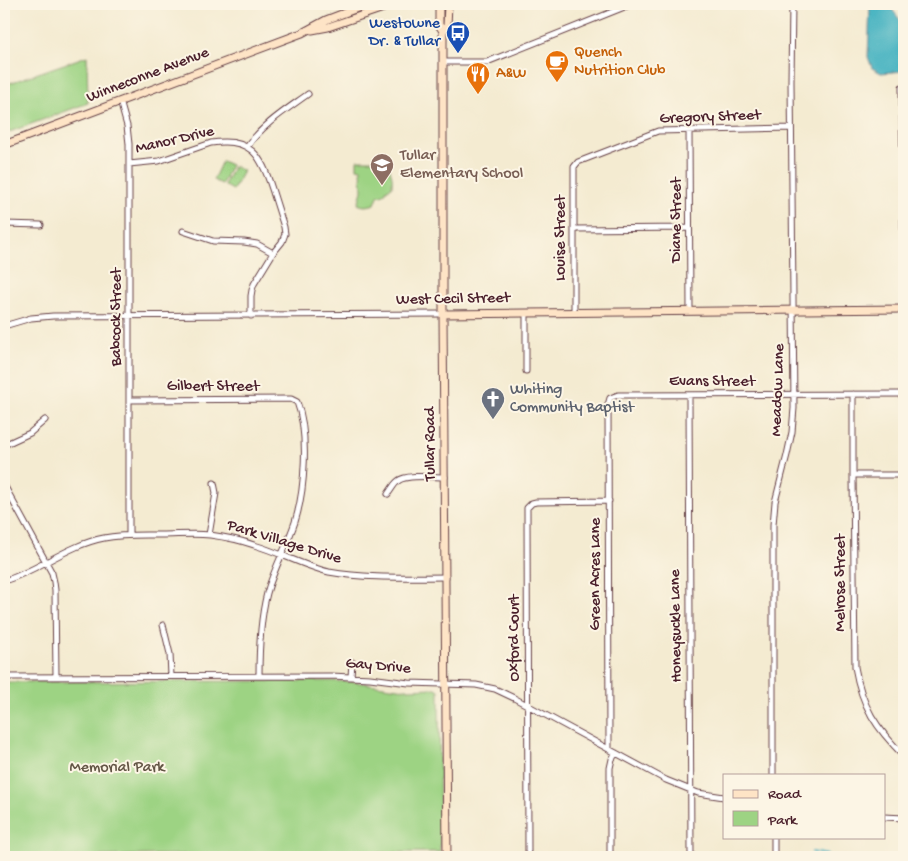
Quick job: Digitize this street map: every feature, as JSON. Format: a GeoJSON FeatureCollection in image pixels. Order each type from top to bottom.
{"type":"FeatureCollection","features":[{"type":"Feature","properties":{"kind":"main road","name":"Winneconne Avenue"},"geometry":{"type":"LineString","coordinates":[[4,145],[302,33],[326,20],[368,4]]}},
{"type":"Feature","properties":{"kind":"main road","name":"Winneconne Avenue"},"geometry":{"type":"LineString","coordinates":[[302,33],[328,27],[395,4]]}},
{"type":"Feature","properties":{"kind":"main road","name":"Tullar Road"},"geometry":{"type":"LineString","coordinates":[[439,4],[439,26],[443,32]]}},
{"type":"Feature","properties":{"kind":"main road","name":"Tullar Road"},"geometry":{"type":"LineString","coordinates":[[447,857],[443,32],[447,26],[448,4]]}},
{"type":"Feature","properties":{"kind":"main road","name":"West Cecil Street"},"geometry":{"type":"LineString","coordinates":[[443,314],[904,309]]}},
{"type":"Feature","properties":{"kind":"street"},"geometry":{"type":"LineString","coordinates":[[443,62],[488,62],[632,4]]}},
{"type":"Feature","properties":{"kind":"street","name":"Meadow Lane"},"geometry":{"type":"LineString","coordinates":[[773,774],[773,525],[776,502],[792,432],[794,394],[792,4]]}},
{"type":"Feature","properties":{"kind":"street"},"geometry":{"type":"LineString","coordinates":[[902,87],[904,131],[904,309]]}},
{"type":"Feature","properties":{"kind":"street"},"geometry":{"type":"LineString","coordinates":[[252,316],[252,290],[284,238],[284,227],[265,169],[257,155],[247,147],[267,124],[308,94]]}},
{"type":"Feature","properties":{"kind":"street","name":"Babcock Street"},"geometry":{"type":"LineString","coordinates":[[120,102],[129,135],[130,164],[129,535]]}},
{"type":"Feature","properties":{"kind":"street","name":"Gregory Street"},"geometry":{"type":"LineString","coordinates":[[576,164],[653,132],[663,130],[792,128]]}},
{"type":"Feature","properties":{"kind":"street","name":"Diane Street"},"geometry":{"type":"LineString","coordinates":[[689,130],[690,311]]}},
{"type":"Feature","properties":{"kind":"street","name":"Manor Drive"},"geometry":{"type":"LineString","coordinates":[[130,164],[159,161],[211,143],[231,142],[247,147]]}},
{"type":"Feature","properties":{"kind":"street","name":"Louise Street"},"geometry":{"type":"LineString","coordinates":[[574,312],[574,170],[576,164]]}},
{"type":"Feature","properties":{"kind":"street"},"geometry":{"type":"LineString","coordinates":[[4,224],[42,225]]}},
{"type":"Feature","properties":{"kind":"street"},"geometry":{"type":"LineString","coordinates":[[574,229],[689,228]]}},
{"type":"Feature","properties":{"kind":"street"},"geometry":{"type":"LineString","coordinates":[[183,231],[213,241],[257,244],[273,254]]}},
{"type":"Feature","properties":{"kind":"street"},"geometry":{"type":"LineString","coordinates":[[526,313],[526,371]]}},
{"type":"Feature","properties":{"kind":"street","name":"West Cecil Street"},"geometry":{"type":"LineString","coordinates":[[4,326],[20,320],[42,317],[443,314]]}},
{"type":"Feature","properties":{"kind":"street","name":"Melrose Street"},"geometry":{"type":"LineString","coordinates":[[853,394],[854,650],[858,680],[861,694],[872,718],[888,740],[904,756]]}},
{"type":"Feature","properties":{"kind":"street","name":"Evans Street"},"geometry":{"type":"LineString","coordinates":[[610,398],[618,395],[904,394]]}},
{"type":"Feature","properties":{"kind":"street","name":"Honeysuckle Lane"},"geometry":{"type":"LineString","coordinates":[[689,395],[691,857]]}},
{"type":"Feature","properties":{"kind":"street","name":"Green Acres Lane"},"geometry":{"type":"LineString","coordinates":[[609,750],[608,405],[610,398]]}},
{"type":"Feature","properties":{"kind":"street","name":"Gilbert Street"},"geometry":{"type":"LineString","coordinates":[[129,400],[290,399],[297,402],[301,416],[304,442],[303,479],[295,522],[282,555]]}},
{"type":"Feature","properties":{"kind":"street"},"geometry":{"type":"LineString","coordinates":[[4,445],[30,433],[45,420]]}},
{"type":"Feature","properties":{"kind":"street"},"geometry":{"type":"LineString","coordinates":[[853,475],[904,475]]}},
{"type":"Feature","properties":{"kind":"street"},"geometry":{"type":"LineString","coordinates":[[388,494],[396,482],[402,478],[445,477]]}},
{"type":"Feature","properties":{"kind":"street"},"geometry":{"type":"LineString","coordinates":[[209,535],[216,499],[214,483]]}},
{"type":"Feature","properties":{"kind":"street"},"geometry":{"type":"LineString","coordinates":[[4,485],[52,573],[55,590],[56,677]]}},
{"type":"Feature","properties":{"kind":"street","name":"Oxford Court"},"geometry":{"type":"LineString","coordinates":[[528,852],[528,506],[536,502],[609,501]]}},
{"type":"Feature","properties":{"kind":"street","name":"Park Village Drive"},"geometry":{"type":"LineString","coordinates":[[4,581],[89,542],[129,535],[209,535],[236,539],[256,545],[326,571],[359,576],[446,577]]}},
{"type":"Feature","properties":{"kind":"street"},"geometry":{"type":"LineString","coordinates":[[259,676],[260,631],[263,612],[268,592],[282,555]]}},
{"type":"Feature","properties":{"kind":"street"},"geometry":{"type":"LineString","coordinates":[[163,625],[170,654],[171,676]]}},
{"type":"Feature","properties":{"kind":"street"},"geometry":{"type":"LineString","coordinates":[[351,677],[352,662]]}},
{"type":"Feature","properties":{"kind":"street","name":"Gay Drive"},"geometry":{"type":"LineString","coordinates":[[4,677],[351,677],[409,683],[485,686],[529,705],[666,780],[691,791],[723,797]]}},
{"type":"Feature","properties":{"kind":"street"},"geometry":{"type":"LineString","coordinates":[[610,857],[610,768],[616,753]]}},
{"type":"Feature","properties":{"kind":"street"},"geometry":{"type":"LineString","coordinates":[[886,817],[904,818]]}},
{"type":"Feature","properties":{"kind":"street"},"geometry":{"type":"LineString","coordinates":[[774,838],[774,857]]}},
{"type":"Feature","properties":{"kind":"green space"},"geometry":{"type":"Polygon","coordinates":[[[87,56],[88,103],[4,134],[4,85],[87,56]]]}},
{"type":"Feature","properties":{"kind":"green space"},"geometry":{"type":"Polygon","coordinates":[[[357,160],[385,160],[388,163],[392,176],[392,187],[387,189],[384,194],[378,196],[375,204],[362,206],[358,204],[362,191],[361,169],[357,168],[357,160]]]}},
{"type":"Feature","properties":{"kind":"green space"},"geometry":{"type":"Polygon","coordinates":[[[222,161],[231,165],[222,184],[213,180],[222,161]]]}},
{"type":"Feature","properties":{"kind":"green space"},"geometry":{"type":"Polygon","coordinates":[[[234,166],[243,171],[233,190],[224,185],[234,166]]]}},
{"type":"Feature","properties":{"kind":"green space","name":"Memorial Park"},"geometry":{"type":"Polygon","coordinates":[[[331,681],[406,689],[436,688],[439,690],[440,852],[299,853],[299,857],[193,857],[193,854],[4,857],[4,682],[331,681]]]}},
{"type":"Feature","properties":{"kind":"water"},"geometry":{"type":"Polygon","coordinates":[[[888,4],[904,25],[904,71],[881,73],[872,68],[868,57],[870,5],[888,4]]]}},
{"type":"Feature","properties":{"kind":"waterway"},"geometry":{"type":"LineString","coordinates":[[812,852],[830,857]]}},
{"type":"Feature","properties":{"kind":"place","name":"Westowne Dr. & Tullar"},"geometry":{"type":"Point","coordinates":[458,54]}},
{"type":"Feature","properties":{"kind":"place","name":"Quench Nutrition Club"},"geometry":{"type":"Point","coordinates":[557,83]}},
{"type":"Feature","properties":{"kind":"place","name":"A&W"},"geometry":{"type":"Point","coordinates":[478,95]}},
{"type":"Feature","properties":{"kind":"place","name":"Tullar Elementary School"},"geometry":{"type":"Point","coordinates":[382,186]}},
{"type":"Feature","properties":{"kind":"place","name":"Whiting Community Baptist"},"geometry":{"type":"Point","coordinates":[493,420]}}]}
